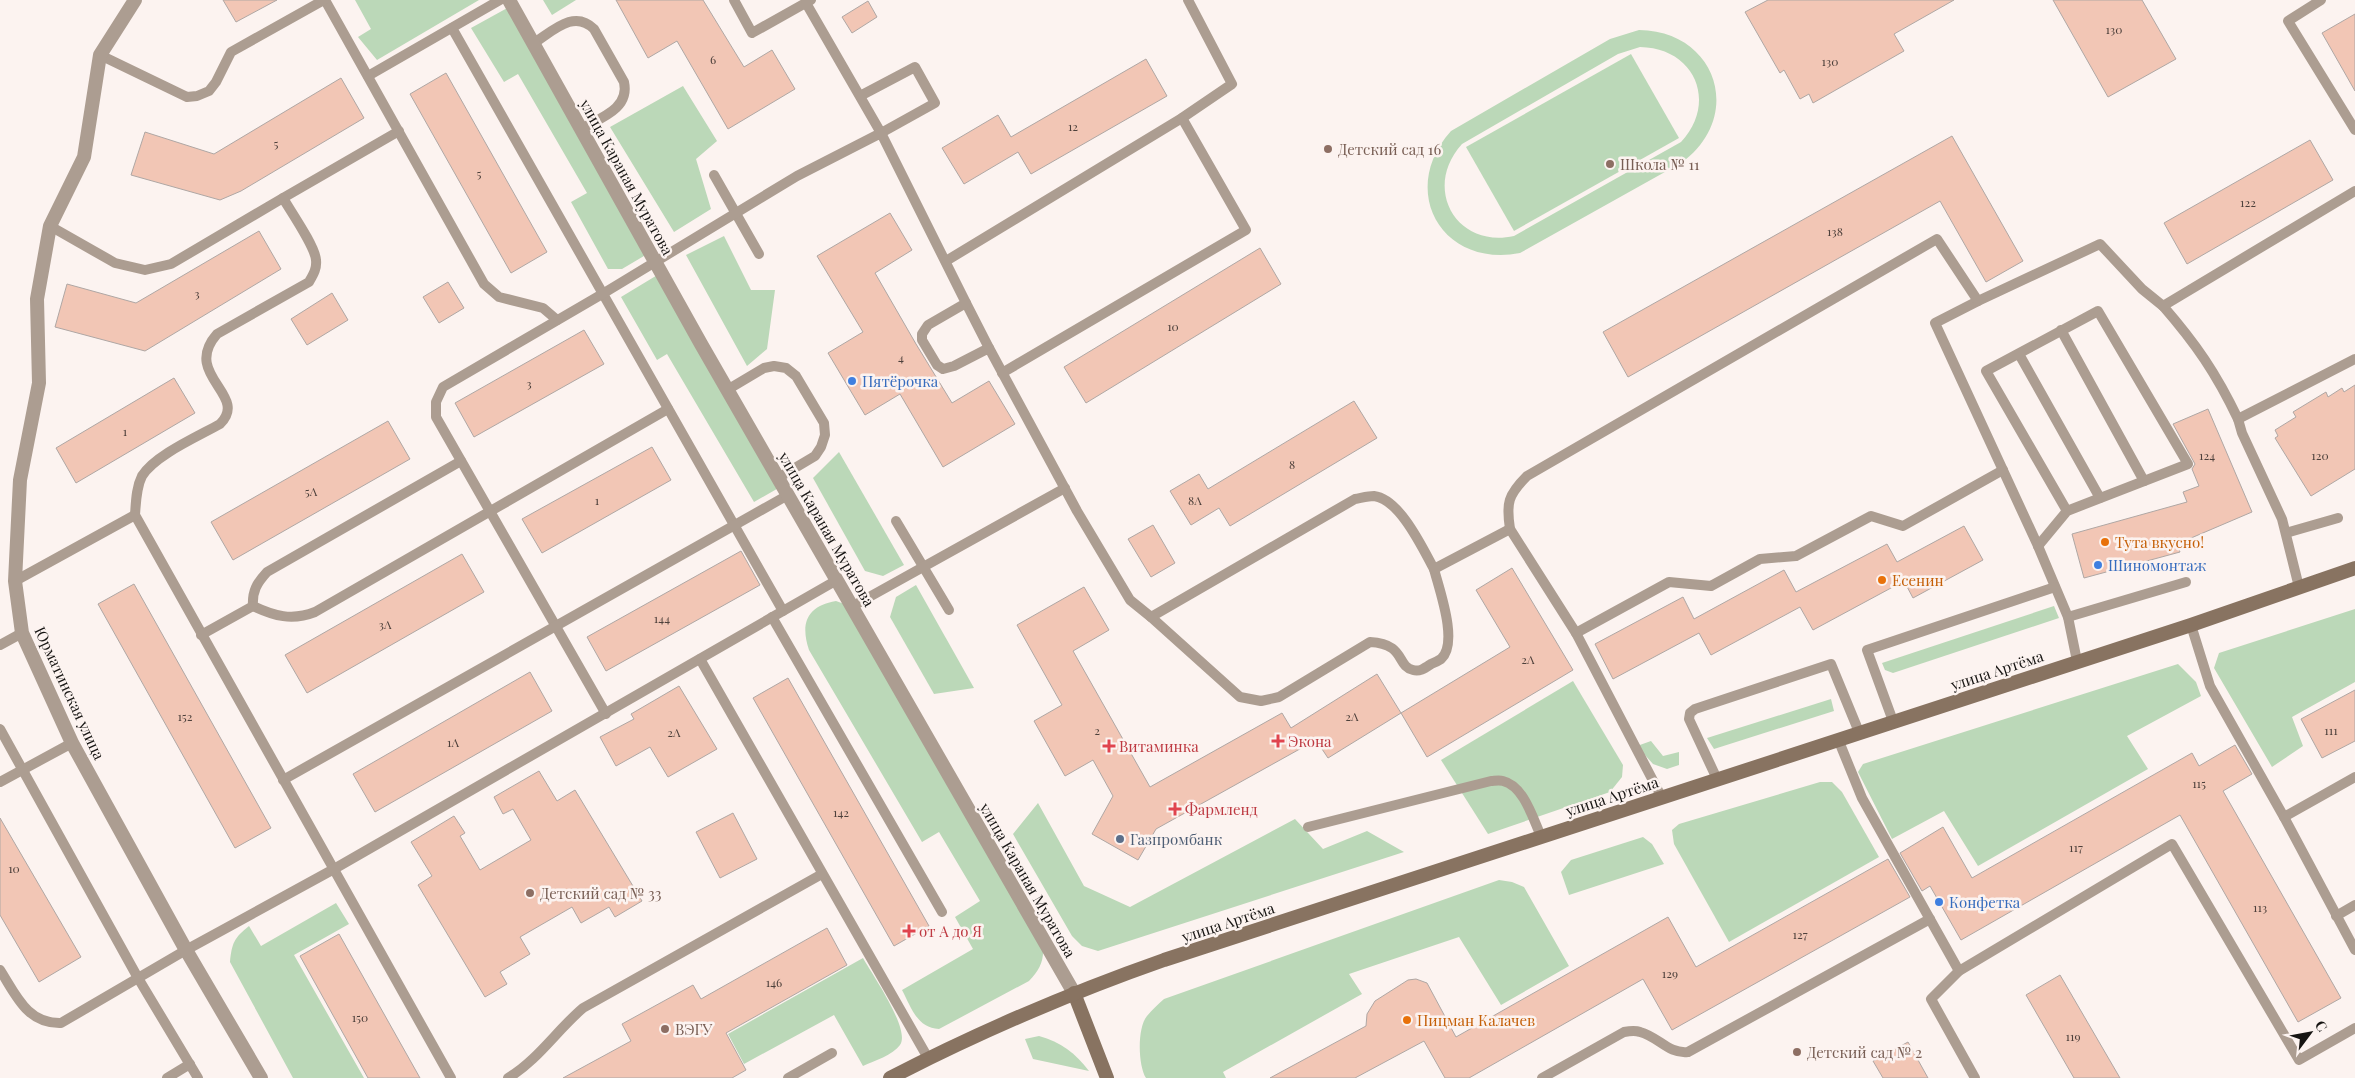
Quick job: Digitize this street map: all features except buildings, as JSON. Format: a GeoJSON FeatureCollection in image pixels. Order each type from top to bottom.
{"type":"FeatureCollection","features":[{"type":"Feature","properties":{"kind":"main road","name":"улица Артёма"},"geometry":{"type":"LineString","coordinates":[[890,1078],[995,1026],[1074,993],[1164,960],[1661,796],[2190,625],[2355,568]]}},
{"type":"Feature","properties":{"kind":"main road","name":"улица Караная Муратова"},"geometry":{"type":"LineString","coordinates":[[1074,993],[1107,1078]]}},
{"type":"Feature","properties":{"kind":"street","name":"Юрматинская улица"},"geometry":{"type":"LineString","coordinates":[[135,0],[100,54],[84,157],[50,226],[37,299],[39,384],[20,480],[15,581],[22,632],[72,743],[186,950],[261,1078]]}},
{"type":"Feature","properties":{"kind":"street","name":"улица Караная Муратова"},"geometry":{"type":"LineString","coordinates":[[509,0],[727,390],[1074,993]]}},
{"type":"Feature","properties":{"kind":"lane"},"geometry":{"type":"LineString","coordinates":[[100,54],[187,97],[197,96],[209,91],[216,82],[231,52],[325,0],[484,284],[499,297],[543,308],[557,320]]}},
{"type":"Feature","properties":{"kind":"lane"},"geometry":{"type":"LineString","coordinates":[[368,76],[500,0]]}},
{"type":"Feature","properties":{"kind":"lane"},"geometry":{"type":"LineString","coordinates":[[734,0],[752,32],[809,2],[881,133],[1002,373],[1065,488],[1130,600],[1240,697],[1261,700],[1279,697],[1370,642],[1384,643],[1396,649],[1407,667],[1420,670],[1442,658],[1446,650],[1449,630],[1434,569],[1407,521],[1390,504],[1375,496],[1355,499],[1151,617]]}},
{"type":"Feature","properties":{"kind":"lane"},"geometry":{"type":"LineString","coordinates":[[946,261],[1182,118],[1232,84],[1188,0]]}},
{"type":"Feature","properties":{"kind":"lane"},"geometry":{"type":"LineString","coordinates":[[2321,0],[2288,21],[2355,130]]}},
{"type":"Feature","properties":{"kind":"lane"},"geometry":{"type":"LineString","coordinates":[[534,43],[568,22],[578,19],[587,22],[594,29],[624,82],[626,91],[624,100],[618,108],[581,129]]}},
{"type":"Feature","properties":{"kind":"lane"},"geometry":{"type":"LineString","coordinates":[[452,28],[604,293],[734,528],[783,611]]}},
{"type":"Feature","properties":{"kind":"lane"},"geometry":{"type":"LineString","coordinates":[[606,714],[436,416],[436,402],[443,387],[604,293],[797,176],[935,103],[915,66],[860,96]]}},
{"type":"Feature","properties":{"kind":"lane"},"geometry":{"type":"LineString","coordinates":[[1002,373],[1246,230],[1182,118]]}},
{"type":"Feature","properties":{"kind":"lane"},"geometry":{"type":"LineString","coordinates":[[50,226],[115,263],[144,270],[171,264],[399,130]]}},
{"type":"Feature","properties":{"kind":"lane"},"geometry":{"type":"LineString","coordinates":[[714,175],[759,254]]}},
{"type":"Feature","properties":{"kind":"lane"},"geometry":{"type":"LineString","coordinates":[[2163,306],[2355,191]]}},
{"type":"Feature","properties":{"kind":"lane"},"geometry":{"type":"LineString","coordinates":[[283,198],[311,247],[316,259],[316,271],[309,282],[217,334],[208,344],[205,355],[206,368],[227,401],[229,409],[227,418],[158,460],[148,469],[137,491],[135,515],[451,1078]]}},
{"type":"Feature","properties":{"kind":"lane"},"geometry":{"type":"LineString","coordinates":[[1661,796],[1576,633],[1510,529],[1507,509],[1512,490],[1527,476],[1937,239],[1978,301]]}},
{"type":"Feature","properties":{"kind":"lane"},"geometry":{"type":"LineString","coordinates":[[2077,661],[2068,617],[2038,546],[1935,323],[2100,244],[2142,289],[2163,306],[2192,340],[2214,372],[2238,419],[2242,433],[2282,519],[2299,586]]}},
{"type":"Feature","properties":{"kind":"lane"},"geometry":{"type":"LineString","coordinates":[[966,303],[928,325],[922,334],[922,340],[937,365],[943,369],[954,366],[989,348]]}},
{"type":"Feature","properties":{"kind":"lane"},"geometry":{"type":"LineString","coordinates":[[2038,546],[2067,511],[2188,464],[2098,311],[1986,371],[2067,511]]}},
{"type":"Feature","properties":{"kind":"lane"},"geometry":{"type":"LineString","coordinates":[[2061,330],[2144,481]]}},
{"type":"Feature","properties":{"kind":"lane"},"geometry":{"type":"LineString","coordinates":[[2019,354],[2100,498]]}},
{"type":"Feature","properties":{"kind":"lane"},"geometry":{"type":"LineString","coordinates":[[2238,419],[2355,359]]}},
{"type":"Feature","properties":{"kind":"lane"},"geometry":{"type":"LineString","coordinates":[[727,390],[764,368],[774,366],[786,368],[796,376],[824,423],[826,435],[815,456],[778,478]]}},
{"type":"Feature","properties":{"kind":"lane"},"geometry":{"type":"LineString","coordinates":[[253,606],[270,614],[289,618],[304,616],[668,410]]}},
{"type":"Feature","properties":{"kind":"lane"},"geometry":{"type":"LineString","coordinates":[[253,606],[252,594],[258,581],[267,572],[461,461]]}},
{"type":"Feature","properties":{"kind":"lane"},"geometry":{"type":"LineString","coordinates":[[1576,633],[1669,582],[1711,586],[1760,559],[1796,556],[1871,516],[1903,526],[2003,470]]}},
{"type":"Feature","properties":{"kind":"lane"},"geometry":{"type":"LineString","coordinates":[[853,606],[1065,488]]}},
{"type":"Feature","properties":{"kind":"lane"},"geometry":{"type":"LineString","coordinates":[[283,780],[734,528],[788,495]]}},
{"type":"Feature","properties":{"kind":"lane"},"geometry":{"type":"LineString","coordinates":[[15,581],[135,515]]}},
{"type":"Feature","properties":{"kind":"lane"},"geometry":{"type":"LineString","coordinates":[[2286,533],[2338,518]]}},
{"type":"Feature","properties":{"kind":"lane"},"geometry":{"type":"LineString","coordinates":[[896,521],[949,610]]}},
{"type":"Feature","properties":{"kind":"lane"},"geometry":{"type":"LineString","coordinates":[[1434,569],[1510,529]]}},
{"type":"Feature","properties":{"kind":"lane"},"geometry":{"type":"LineString","coordinates":[[0,970],[26,1010],[36,1018],[50,1023],[61,1023],[186,950],[334,869],[606,714],[837,580]]}},
{"type":"Feature","properties":{"kind":"lane"},"geometry":{"type":"LineString","coordinates":[[2068,617],[2186,582]]}},
{"type":"Feature","properties":{"kind":"lane"},"geometry":{"type":"LineString","coordinates":[[1893,721],[1867,650],[2055,588]]}},
{"type":"Feature","properties":{"kind":"lane"},"geometry":{"type":"LineString","coordinates":[[201,635],[253,606]]}},
{"type":"Feature","properties":{"kind":"lane"},"geometry":{"type":"LineString","coordinates":[[772,617],[942,912]]}},
{"type":"Feature","properties":{"kind":"lane"},"geometry":{"type":"LineString","coordinates":[[2190,625],[2210,686],[2284,817],[2355,950]]}},
{"type":"Feature","properties":{"kind":"lane"},"geometry":{"type":"LineString","coordinates":[[0,645],[22,632]]}},
{"type":"Feature","properties":{"kind":"lane"},"geometry":{"type":"LineString","coordinates":[[700,659],[928,1058]]}},
{"type":"Feature","properties":{"kind":"lane"},"geometry":{"type":"LineString","coordinates":[[1717,779],[1688,720],[1690,713],[1695,709],[1831,664],[1859,732]]}},
{"type":"Feature","properties":{"kind":"lane"},"geometry":{"type":"LineString","coordinates":[[0,729],[21,770],[138,978],[198,1078]]}},
{"type":"Feature","properties":{"kind":"lane"},"geometry":{"type":"LineString","coordinates":[[1838,739],[1862,798],[1959,970]]}},
{"type":"Feature","properties":{"kind":"lane"},"geometry":{"type":"LineString","coordinates":[[0,782],[72,743]]}},
{"type":"Feature","properties":{"kind":"lane"},"geometry":{"type":"LineString","coordinates":[[2284,817],[2355,777]]}},
{"type":"Feature","properties":{"kind":"lane"},"geometry":{"type":"LineString","coordinates":[[1308,827],[1491,781],[1502,780],[1512,785],[1522,797],[1541,836]]}},
{"type":"Feature","properties":{"kind":"lane"},"geometry":{"type":"LineString","coordinates":[[1975,1078],[1931,999],[1959,970],[2172,844],[2299,1060],[2355,1028]]}},
{"type":"Feature","properties":{"kind":"lane"},"geometry":{"type":"LineString","coordinates":[[508,1078],[523,1069],[561,1028],[583,1008],[822,874]]}},
{"type":"Feature","properties":{"kind":"lane"},"geometry":{"type":"LineString","coordinates":[[2336,916],[2355,906]]}},
{"type":"Feature","properties":{"kind":"lane"},"geometry":{"type":"LineString","coordinates":[[1542,1078],[1624,1032],[1639,1031],[1653,1037],[1678,1053],[1688,1052],[1930,919]]}},
{"type":"Feature","properties":{"kind":"lane"},"geometry":{"type":"LineString","coordinates":[[788,1078],[832,1053]]}},
{"type":"Feature","properties":{"kind":"lane"},"geometry":{"type":"LineString","coordinates":[[167,1078],[190,1064]]}},
{"type":"Feature","properties":{"kind":"green space"},"geometry":{"type":"Polygon","coordinates":[[[355,0],[479,0],[377,60],[358,37],[371,29],[355,0]]]}},
{"type":"Feature","properties":{"kind":"green space"},"geometry":{"type":"Polygon","coordinates":[[[543,0],[576,0],[552,15],[543,0]]]}},
{"type":"Feature","properties":{"kind":"green space"},"geometry":{"type":"Polygon","coordinates":[[[511,6],[649,253],[622,269],[608,269],[571,202],[587,193],[518,74],[504,82],[471,28],[511,6]]]}},
{"type":"Feature","properties":{"kind":"green space"},"geometry":{"type":"Polygon","coordinates":[[[1639,30],[1666,34],[1687,45],[1703,60],[1713,80],[1716,101],[1712,123],[1701,144],[1681,163],[1520,253],[1492,254],[1468,249],[1449,237],[1436,220],[1429,199],[1428,177],[1436,154],[1451,131],[1610,39],[1639,30]],[[1640,47],[1618,54],[1462,144],[1450,161],[1445,179],[1446,196],[1451,211],[1462,224],[1476,233],[1493,238],[1514,236],[1681,142],[1692,126],[1698,110],[1699,95],[1695,80],[1687,67],[1675,57],[1659,50],[1640,47]]]}},
{"type":"Feature","properties":{"kind":"green space"},"geometry":{"type":"Polygon","coordinates":[[[1631,54],[1679,138],[1514,231],[1466,147],[1631,54]]]}},
{"type":"Feature","properties":{"kind":"green space"},"geometry":{"type":"Polygon","coordinates":[[[683,86],[717,141],[696,159],[711,209],[674,232],[610,127],[683,86]]]}},
{"type":"Feature","properties":{"kind":"green space"},"geometry":{"type":"Polygon","coordinates":[[[724,236],[751,290],[775,290],[767,349],[747,366],[686,255],[724,236]]]}},
{"type":"Feature","properties":{"kind":"green space"},"geometry":{"type":"Polygon","coordinates":[[[659,274],[782,486],[754,502],[667,354],[657,360],[621,297],[659,274]]]}},
{"type":"Feature","properties":{"kind":"green space"},"geometry":{"type":"Polygon","coordinates":[[[839,452],[904,565],[883,576],[865,571],[813,478],[839,452]]]}},
{"type":"Feature","properties":{"kind":"green space"},"geometry":{"type":"Polygon","coordinates":[[[916,585],[974,688],[934,694],[890,617],[896,597],[916,585]]]}},
{"type":"Feature","properties":{"kind":"green space"},"geometry":{"type":"Polygon","coordinates":[[[836,601],[847,605],[1043,947],[1043,957],[1040,966],[1029,981],[939,1029],[931,1028],[920,1021],[902,990],[973,949],[955,917],[980,901],[939,832],[922,842],[809,650],[805,632],[808,617],[818,607],[836,601]]]}},
{"type":"Feature","properties":{"kind":"green space"},"geometry":{"type":"Polygon","coordinates":[[[2054,606],[2059,618],[1893,673],[1885,670],[1882,663],[2054,606]]]}},
{"type":"Feature","properties":{"kind":"green space"},"geometry":{"type":"Polygon","coordinates":[[[2355,609],[2355,682],[2292,717],[2303,746],[2272,767],[2214,668],[2219,653],[2355,609]]]}},
{"type":"Feature","properties":{"kind":"green space"},"geometry":{"type":"Polygon","coordinates":[[[2178,664],[2196,682],[2201,696],[2127,736],[2148,769],[1978,866],[1944,811],[1892,839],[1858,772],[1863,764],[2178,664]]]}},
{"type":"Feature","properties":{"kind":"green space"},"geometry":{"type":"Polygon","coordinates":[[[1573,681],[1623,765],[1622,777],[1610,792],[1488,834],[1441,760],[1573,681]]]}},
{"type":"Feature","properties":{"kind":"green space"},"geometry":{"type":"Polygon","coordinates":[[[1831,699],[1834,711],[1714,749],[1707,738],[1831,699]]]}},
{"type":"Feature","properties":{"kind":"green space"},"geometry":{"type":"Polygon","coordinates":[[[1651,741],[1663,756],[1679,752],[1679,765],[1667,769],[1653,764],[1637,746],[1651,741]]]}},
{"type":"Feature","properties":{"kind":"green space"},"geometry":{"type":"Polygon","coordinates":[[[1820,782],[1832,782],[1842,792],[1879,857],[1729,942],[1674,844],[1672,830],[1679,824],[1820,782]]]}},
{"type":"Feature","properties":{"kind":"green space"},"geometry":{"type":"Polygon","coordinates":[[[1038,803],[1084,886],[1130,907],[1295,819],[1323,849],[1367,831],[1404,852],[1098,951],[1082,946],[1072,936],[1013,834],[1038,803]]]}},
{"type":"Feature","properties":{"kind":"green space"},"geometry":{"type":"Polygon","coordinates":[[[1643,837],[1652,844],[1664,864],[1569,895],[1561,872],[1571,860],[1643,837]]]}},
{"type":"Feature","properties":{"kind":"green space"},"geometry":{"type":"Polygon","coordinates":[[[1499,880],[1512,882],[1524,887],[1569,966],[1501,1005],[1459,937],[1349,974],[1362,994],[1223,1072],[1226,1078],[1146,1078],[1141,1065],[1140,1037],[1147,1016],[1164,999],[1499,880]]]}},
{"type":"Feature","properties":{"kind":"green space"},"geometry":{"type":"Polygon","coordinates":[[[336,903],[349,924],[294,955],[364,1078],[293,1078],[230,962],[232,950],[237,938],[249,926],[261,946],[336,903]]]}},
{"type":"Feature","properties":{"kind":"green space"},"geometry":{"type":"Polygon","coordinates":[[[863,958],[896,1015],[902,1038],[897,1049],[863,1066],[834,1015],[744,1064],[728,1034],[863,958]]]}},
{"type":"Feature","properties":{"kind":"green space"},"geometry":{"type":"Polygon","coordinates":[[[1039,1036],[1054,1041],[1067,1049],[1089,1071],[1033,1059],[1025,1039],[1039,1036]]]}},
{"type":"Feature","properties":{"kind":"place","name":"Детский сад 16"},"geometry":{"type":"Point","coordinates":[1328,149]}},
{"type":"Feature","properties":{"kind":"place","name":"Школа № 11"},"geometry":{"type":"Point","coordinates":[1610,164]}},
{"type":"Feature","properties":{"kind":"place","name":"Пятёрочка"},"geometry":{"type":"Point","coordinates":[852,381]}},
{"type":"Feature","properties":{"kind":"place","name":"Тута вкусно!"},"geometry":{"type":"Point","coordinates":[2105,542]}},
{"type":"Feature","properties":{"kind":"place","name":"Шиномонтаж"},"geometry":{"type":"Point","coordinates":[2098,565]}},
{"type":"Feature","properties":{"kind":"place","name":"Есенин"},"geometry":{"type":"Point","coordinates":[1882,580]}},
{"type":"Feature","properties":{"kind":"place","name":"Экона"},"geometry":{"type":"Point","coordinates":[1278,741]}},
{"type":"Feature","properties":{"kind":"place","name":"Витаминка"},"geometry":{"type":"Point","coordinates":[1109,746]}},
{"type":"Feature","properties":{"kind":"place","name":"Фармленд"},"geometry":{"type":"Point","coordinates":[1175,809]}},
{"type":"Feature","properties":{"kind":"place","name":"Газпромбанк"},"geometry":{"type":"Point","coordinates":[1120,839]}},
{"type":"Feature","properties":{"kind":"place","name":"Детский сад № 33"},"geometry":{"type":"Point","coordinates":[530,893]}},
{"type":"Feature","properties":{"kind":"place","name":"Конфетка"},"geometry":{"type":"Point","coordinates":[1939,902]}},
{"type":"Feature","properties":{"kind":"place","name":"от А до Я"},"geometry":{"type":"Point","coordinates":[909,931]}},
{"type":"Feature","properties":{"kind":"place","name":"Пицман Калачев"},"geometry":{"type":"Point","coordinates":[1407,1020]}},
{"type":"Feature","properties":{"kind":"place","name":"ВЭГУ"},"geometry":{"type":"Point","coordinates":[665,1029]}},
{"type":"Feature","properties":{"kind":"place","name":"Детский сад № 2"},"geometry":{"type":"Point","coordinates":[1797,1052]}}]}
